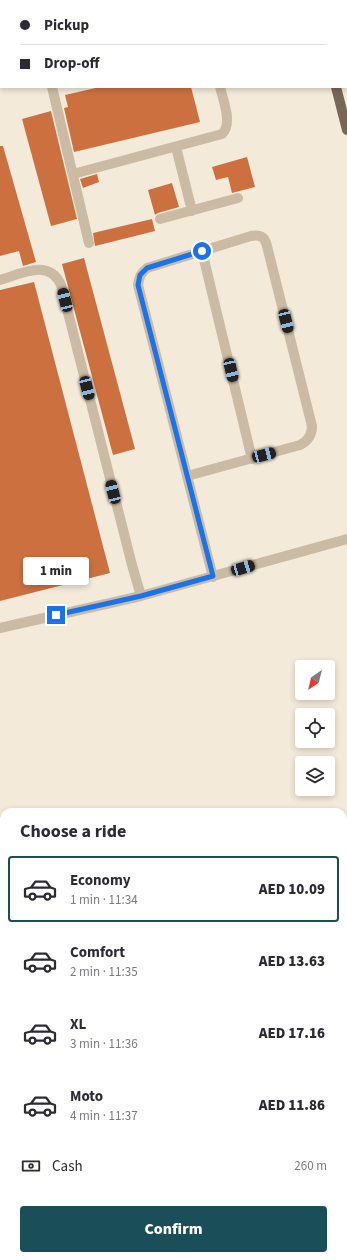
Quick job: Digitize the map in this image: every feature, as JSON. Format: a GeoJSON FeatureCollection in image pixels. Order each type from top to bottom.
{"type":"FeatureCollection","features":[{"type":"Feature","properties":{"kind":"main road"},"geometry":{"type":"LineString","coordinates":[[336,88],[347,130]]}},
{"type":"Feature","properties":{"kind":"street"},"geometry":{"type":"LineString","coordinates":[[52,88],[90,243]]}},
{"type":"Feature","properties":{"kind":"street"},"geometry":{"type":"LineString","coordinates":[[73,174],[218,136],[225,131],[228,124],[220,88]]}},
{"type":"Feature","properties":{"kind":"street"},"geometry":{"type":"LineString","coordinates":[[176,147],[192,211]]}},
{"type":"Feature","properties":{"kind":"street"},"geometry":{"type":"LineString","coordinates":[[160,219],[238,198]]}},
{"type":"Feature","properties":{"kind":"street"},"geometry":{"type":"LineString","coordinates":[[187,476],[252,459],[304,443],[310,436],[312,426],[266,241],[264,238],[256,235],[147,268],[140,275],[138,285],[187,476],[213,576]]}},
{"type":"Feature","properties":{"kind":"street"},"geometry":{"type":"LineString","coordinates":[[202,251],[252,459]]}},
{"type":"Feature","properties":{"kind":"street"},"geometry":{"type":"LineString","coordinates":[[0,280],[38,270],[52,272],[58,278],[63,292],[132,566],[141,596]]}},
{"type":"Feature","properties":{"kind":"street"},"geometry":{"type":"LineString","coordinates":[[0,628],[141,596],[347,539]]}},
{"type":"Feature","properties":{"kind":"building"},"geometry":{"type":"Polygon","coordinates":[[[96,88],[191,88],[200,122],[74,152],[64,108],[68,107],[65,95],[96,88]]]}},
{"type":"Feature","properties":{"kind":"building"},"geometry":{"type":"Polygon","coordinates":[[[51,111],[77,219],[51,226],[22,119],[51,111]]]}},
{"type":"Feature","properties":{"kind":"building"},"geometry":{"type":"Polygon","coordinates":[[[0,146],[3,146],[36,262],[23,266],[19,251],[0,256],[0,146]]]}},
{"type":"Feature","properties":{"kind":"building"},"geometry":{"type":"Polygon","coordinates":[[[247,157],[255,187],[232,193],[228,177],[216,180],[212,167],[247,157]]]}},
{"type":"Feature","properties":{"kind":"building"},"geometry":{"type":"Polygon","coordinates":[[[97,174],[99,182],[83,188],[80,179],[97,174]]]}},
{"type":"Feature","properties":{"kind":"building"},"geometry":{"type":"Polygon","coordinates":[[[172,183],[179,207],[155,215],[148,190],[172,183]]]}},
{"type":"Feature","properties":{"kind":"building"},"geometry":{"type":"Polygon","coordinates":[[[152,219],[155,231],[95,246],[93,233],[152,219]]]}},
{"type":"Feature","properties":{"kind":"building"},"geometry":{"type":"Polygon","coordinates":[[[84,258],[135,449],[113,455],[62,264],[84,258]]]}},
{"type":"Feature","properties":{"kind":"building"},"geometry":{"type":"Polygon","coordinates":[[[34,282],[110,573],[0,601],[0,290],[34,282]]]}},
{"type":"Feature","properties":{"kind":"route"},"geometry":{"type":"LineString","coordinates":[[56,615],[141,596],[213,576],[138,285],[140,275],[147,268],[202,251]]}}]}
